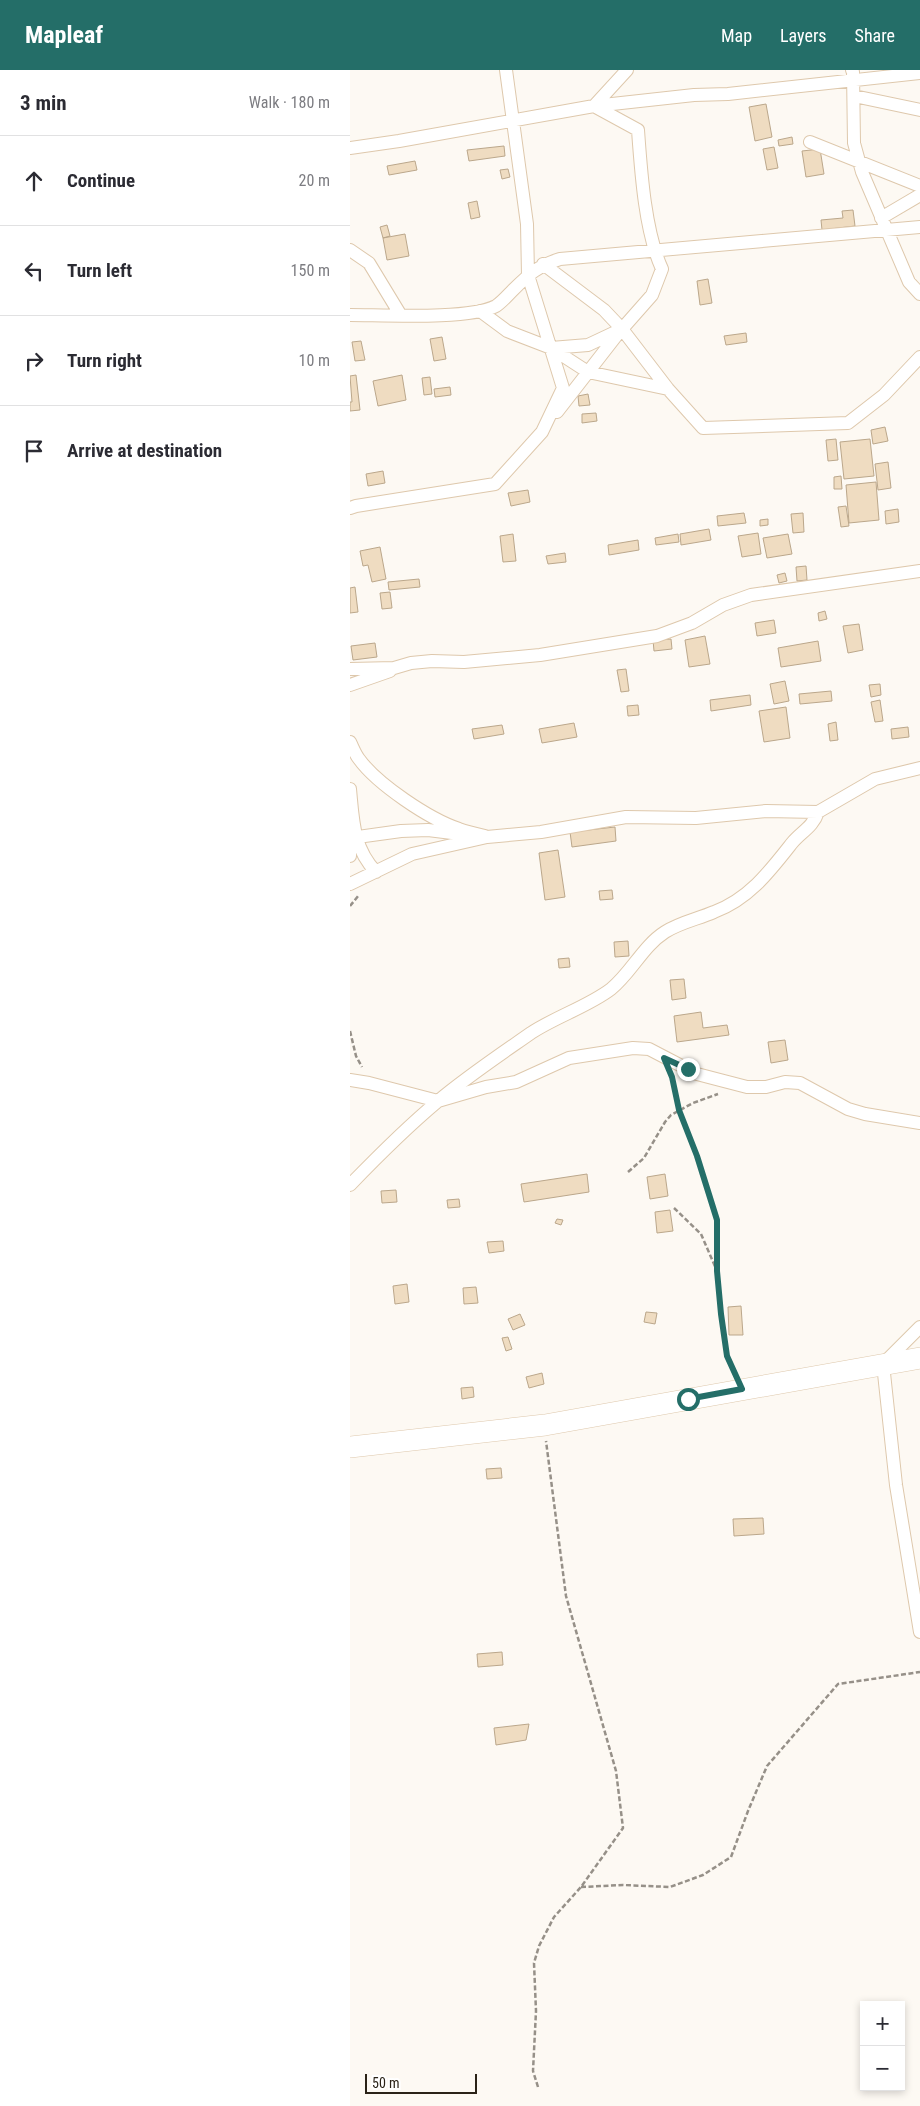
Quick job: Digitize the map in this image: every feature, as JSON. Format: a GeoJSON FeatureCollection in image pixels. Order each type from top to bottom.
{"type":"FeatureCollection","features":[{"type":"Feature","properties":{"kind":"main road"},"geometry":{"type":"LineString","coordinates":[[350,1447],[544,1425],[920,1358]]}},
{"type":"Feature","properties":{"kind":"street"},"geometry":{"type":"LineString","coordinates":[[506,70],[527,224],[528,275],[562,388],[542,432]]}},
{"type":"Feature","properties":{"kind":"street"},"geometry":{"type":"LineString","coordinates":[[594,106],[628,70]]}},
{"type":"Feature","properties":{"kind":"street"},"geometry":{"type":"LineString","coordinates":[[350,148],[594,106],[694,94],[728,94],[853,75],[920,73]]}},
{"type":"Feature","properties":{"kind":"street"},"geometry":{"type":"LineString","coordinates":[[853,75],[854,143],[859,161],[909,282],[920,294]]}},
{"type":"Feature","properties":{"kind":"street"},"geometry":{"type":"LineString","coordinates":[[854,96],[920,110]]}},
{"type":"Feature","properties":{"kind":"street"},"geometry":{"type":"LineString","coordinates":[[350,508],[495,484],[542,432],[622,328],[652,295],[662,269],[654,251],[638,130],[594,106]]}},
{"type":"Feature","properties":{"kind":"street"},"geometry":{"type":"LineString","coordinates":[[810,142],[920,186]]}},
{"type":"Feature","properties":{"kind":"street"},"geometry":{"type":"LineString","coordinates":[[881,218],[920,195]]}},
{"type":"Feature","properties":{"kind":"street"},"geometry":{"type":"LineString","coordinates":[[350,315],[452,314],[480,311],[497,305],[528,275],[543,264],[560,259],[920,227]]}},
{"type":"Feature","properties":{"kind":"street"},"geometry":{"type":"LineString","coordinates":[[350,250],[368,262],[400,314]]}},
{"type":"Feature","properties":{"kind":"street"},"geometry":{"type":"LineString","coordinates":[[543,264],[604,310],[622,328],[668,389],[703,428],[848,423],[884,395],[920,357]]}},
{"type":"Feature","properties":{"kind":"street"},"geometry":{"type":"LineString","coordinates":[[480,311],[507,330],[551,348],[588,372],[668,389]]}},
{"type":"Feature","properties":{"kind":"street"},"geometry":{"type":"LineString","coordinates":[[551,348],[588,345],[622,328]]}},
{"type":"Feature","properties":{"kind":"street"},"geometry":{"type":"LineString","coordinates":[[350,669],[394,668],[411,663],[432,661],[464,662],[540,656],[657,636],[692,623],[723,605],[751,595],[920,571]]}},
{"type":"Feature","properties":{"kind":"street"},"geometry":{"type":"LineString","coordinates":[[350,685],[387,673],[394,668]]}},
{"type":"Feature","properties":{"kind":"street"},"geometry":{"type":"LineString","coordinates":[[350,742],[358,758],[368,770],[381,782],[416,807],[458,829],[487,837]]}},
{"type":"Feature","properties":{"kind":"street"},"geometry":{"type":"LineString","coordinates":[[350,884],[398,859],[425,850],[487,837],[541,832],[626,817],[696,818],[766,811],[818,812],[875,779],[920,768]]}},
{"type":"Feature","properties":{"kind":"street"},"geometry":{"type":"LineString","coordinates":[[350,789],[352,838],[350,856]]}},
{"type":"Feature","properties":{"kind":"street"},"geometry":{"type":"LineString","coordinates":[[350,1186],[380,1154],[438,1101],[533,1031],[610,990],[631,971],[648,948],[664,933],[692,919],[715,912],[737,901],[765,878],[794,841],[815,822],[818,812]]}},
{"type":"Feature","properties":{"kind":"street"},"geometry":{"type":"LineString","coordinates":[[352,838],[401,831],[428,830],[487,837]]}},
{"type":"Feature","properties":{"kind":"street"},"geometry":{"type":"LineString","coordinates":[[352,838],[376,872]]}},
{"type":"Feature","properties":{"kind":"street"},"geometry":{"type":"LineString","coordinates":[[350,1080],[438,1101],[486,1087],[516,1082],[569,1058],[633,1048],[648,1049],[697,1074],[747,1087],[766,1087],[785,1082],[800,1083],[848,1109],[865,1114],[920,1123]]}},
{"type":"Feature","properties":{"kind":"street"},"geometry":{"type":"LineString","coordinates":[[920,1326],[882,1364],[896,1485],[920,1632]]}},
{"type":"Feature","properties":{"kind":"path"},"geometry":{"type":"LineString","coordinates":[[350,1031],[356,1056],[369,1083]]}},
{"type":"Feature","properties":{"kind":"path"},"geometry":{"type":"LineString","coordinates":[[664,1058],[672,1077],[679,1110],[697,1156],[717,1220],[717,1271],[727,1356],[742,1389]]}},
{"type":"Feature","properties":{"kind":"path"},"geometry":{"type":"LineString","coordinates":[[628,1172],[644,1158],[665,1122],[679,1110],[718,1094]]}},
{"type":"Feature","properties":{"kind":"path"},"geometry":{"type":"LineString","coordinates":[[674,1208],[701,1234],[717,1271]]}},
{"type":"Feature","properties":{"kind":"path"},"geometry":{"type":"LineString","coordinates":[[538,2087],[533,2071],[536,2011],[534,1963],[539,1946],[554,1917],[582,1887],[623,1828],[616,1771],[566,1596],[544,1425]]}},
{"type":"Feature","properties":{"kind":"path"},"geometry":{"type":"LineString","coordinates":[[582,1887],[623,1885],[670,1887],[703,1875],[731,1857],[767,1766],[838,1684],[920,1672]]}},
{"type":"Feature","properties":{"kind":"building"},"geometry":{"type":"Polygon","coordinates":[[[766,104],[772,137],[755,141],[749,107],[766,104]]]}},
{"type":"Feature","properties":{"kind":"building"},"geometry":{"type":"Polygon","coordinates":[[[792,137],[793,144],[779,146],[778,140],[792,137]]]}},
{"type":"Feature","properties":{"kind":"building"},"geometry":{"type":"Polygon","coordinates":[[[504,146],[505,156],[469,161],[467,150],[504,146]]]}},
{"type":"Feature","properties":{"kind":"building"},"geometry":{"type":"Polygon","coordinates":[[[774,147],[778,168],[767,170],[763,149],[774,147]]]}},
{"type":"Feature","properties":{"kind":"building"},"geometry":{"type":"Polygon","coordinates":[[[820,149],[824,174],[806,177],[802,151],[820,149]]]}},
{"type":"Feature","properties":{"kind":"building"},"geometry":{"type":"Polygon","coordinates":[[[415,161],[417,170],[389,175],[387,166],[415,161]]]}},
{"type":"Feature","properties":{"kind":"building"},"geometry":{"type":"Polygon","coordinates":[[[508,169],[510,177],[502,179],[500,170],[508,169]]]}},
{"type":"Feature","properties":{"kind":"building"},"geometry":{"type":"Polygon","coordinates":[[[477,201],[480,217],[471,219],[468,203],[477,201]]]}},
{"type":"Feature","properties":{"kind":"building"},"geometry":{"type":"Polygon","coordinates":[[[853,210],[855,226],[822,230],[821,220],[843,218],[842,211],[853,210]]]}},
{"type":"Feature","properties":{"kind":"building"},"geometry":{"type":"Polygon","coordinates":[[[387,225],[390,236],[383,238],[380,227],[387,225]]]}},
{"type":"Feature","properties":{"kind":"building"},"geometry":{"type":"Polygon","coordinates":[[[405,234],[409,256],[387,260],[383,238],[405,234]]]}},
{"type":"Feature","properties":{"kind":"building"},"geometry":{"type":"Polygon","coordinates":[[[708,279],[712,303],[700,305],[697,281],[708,279]]]}},
{"type":"Feature","properties":{"kind":"building"},"geometry":{"type":"Polygon","coordinates":[[[746,333],[747,342],[726,345],[724,336],[746,333]]]}},
{"type":"Feature","properties":{"kind":"building"},"geometry":{"type":"Polygon","coordinates":[[[442,337],[446,359],[434,361],[430,339],[442,337]]]}},
{"type":"Feature","properties":{"kind":"building"},"geometry":{"type":"Polygon","coordinates":[[[361,341],[365,360],[355,361],[352,342],[361,341]]]}},
{"type":"Feature","properties":{"kind":"building"},"geometry":{"type":"Polygon","coordinates":[[[356,375],[360,410],[350,411],[350,402],[352,402],[350,376],[356,375]]]}},
{"type":"Feature","properties":{"kind":"building"},"geometry":{"type":"Polygon","coordinates":[[[402,375],[406,400],[378,406],[373,381],[402,375]]]}},
{"type":"Feature","properties":{"kind":"building"},"geometry":{"type":"Polygon","coordinates":[[[430,377],[432,394],[424,395],[422,378],[430,377]]]}},
{"type":"Feature","properties":{"kind":"building"},"geometry":{"type":"Polygon","coordinates":[[[450,387],[451,395],[435,397],[434,389],[450,387]]]}},
{"type":"Feature","properties":{"kind":"building"},"geometry":{"type":"Polygon","coordinates":[[[588,394],[590,405],[579,406],[578,396],[588,394]]]}},
{"type":"Feature","properties":{"kind":"building"},"geometry":{"type":"Polygon","coordinates":[[[596,413],[597,421],[582,423],[582,414],[596,413]]]}},
{"type":"Feature","properties":{"kind":"building"},"geometry":{"type":"Polygon","coordinates":[[[885,427],[888,441],[873,444],[871,430],[885,427]]]}},
{"type":"Feature","properties":{"kind":"building"},"geometry":{"type":"Polygon","coordinates":[[[836,439],[838,460],[828,461],[826,440],[836,439]]]}},
{"type":"Feature","properties":{"kind":"building"},"geometry":{"type":"Polygon","coordinates":[[[870,439],[874,476],[844,479],[840,442],[870,439]]]}},
{"type":"Feature","properties":{"kind":"building"},"geometry":{"type":"Polygon","coordinates":[[[888,462],[891,488],[878,490],[875,464],[888,462]]]}},
{"type":"Feature","properties":{"kind":"building"},"geometry":{"type":"Polygon","coordinates":[[[383,471],[385,483],[368,486],[366,474],[383,471]]]}},
{"type":"Feature","properties":{"kind":"building"},"geometry":{"type":"Polygon","coordinates":[[[841,476],[842,489],[834,489],[834,477],[841,476]]]}},
{"type":"Feature","properties":{"kind":"building"},"geometry":{"type":"Polygon","coordinates":[[[876,482],[879,520],[849,523],[846,485],[876,482]]]}},
{"type":"Feature","properties":{"kind":"building"},"geometry":{"type":"Polygon","coordinates":[[[528,490],[530,502],[511,506],[508,493],[528,490]]]}},
{"type":"Feature","properties":{"kind":"building"},"geometry":{"type":"Polygon","coordinates":[[[846,506],[849,526],[841,527],[838,507],[846,506]]]}},
{"type":"Feature","properties":{"kind":"building"},"geometry":{"type":"Polygon","coordinates":[[[898,509],[899,522],[886,524],[885,511],[898,509]]]}},
{"type":"Feature","properties":{"kind":"building"},"geometry":{"type":"Polygon","coordinates":[[[744,513],[746,523],[718,526],[717,516],[744,513]]]}},
{"type":"Feature","properties":{"kind":"building"},"geometry":{"type":"Polygon","coordinates":[[[803,513],[804,532],[793,533],[791,514],[803,513]]]}},
{"type":"Feature","properties":{"kind":"building"},"geometry":{"type":"Polygon","coordinates":[[[768,519],[768,525],[760,526],[760,520],[768,519]]]}},
{"type":"Feature","properties":{"kind":"building"},"geometry":{"type":"Polygon","coordinates":[[[709,529],[711,540],[681,545],[680,534],[709,529]]]}},
{"type":"Feature","properties":{"kind":"building"},"geometry":{"type":"Polygon","coordinates":[[[758,533],[761,554],[742,557],[738,536],[758,533]]]}},
{"type":"Feature","properties":{"kind":"building"},"geometry":{"type":"Polygon","coordinates":[[[513,534],[516,561],[503,562],[500,536],[513,534]]]}},
{"type":"Feature","properties":{"kind":"building"},"geometry":{"type":"Polygon","coordinates":[[[678,534],[679,542],[656,545],[655,538],[678,534]]]}},
{"type":"Feature","properties":{"kind":"building"},"geometry":{"type":"Polygon","coordinates":[[[788,534],[792,554],[767,558],[763,538],[788,534]]]}},
{"type":"Feature","properties":{"kind":"building"},"geometry":{"type":"Polygon","coordinates":[[[638,540],[639,550],[609,555],[608,545],[638,540]]]}},
{"type":"Feature","properties":{"kind":"building"},"geometry":{"type":"Polygon","coordinates":[[[380,547],[386,579],[372,582],[368,565],[363,566],[360,551],[380,547]]]}},
{"type":"Feature","properties":{"kind":"building"},"geometry":{"type":"Polygon","coordinates":[[[565,553],[566,562],[548,564],[546,556],[565,553]]]}},
{"type":"Feature","properties":{"kind":"building"},"geometry":{"type":"Polygon","coordinates":[[[806,566],[807,580],[797,581],[796,567],[806,566]]]}},
{"type":"Feature","properties":{"kind":"building"},"geometry":{"type":"Polygon","coordinates":[[[785,573],[787,581],[779,583],[777,575],[785,573]]]}},
{"type":"Feature","properties":{"kind":"building"},"geometry":{"type":"Polygon","coordinates":[[[419,579],[420,587],[389,590],[388,582],[419,579]]]}},
{"type":"Feature","properties":{"kind":"building"},"geometry":{"type":"Polygon","coordinates":[[[355,587],[358,612],[350,613],[350,588],[355,587]]]}},
{"type":"Feature","properties":{"kind":"building"},"geometry":{"type":"Polygon","coordinates":[[[390,592],[392,608],[382,609],[380,593],[390,592]]]}},
{"type":"Feature","properties":{"kind":"building"},"geometry":{"type":"Polygon","coordinates":[[[825,611],[827,619],[819,621],[818,613],[825,611]]]}},
{"type":"Feature","properties":{"kind":"building"},"geometry":{"type":"Polygon","coordinates":[[[774,620],[776,633],[757,636],[755,623],[774,620]]]}},
{"type":"Feature","properties":{"kind":"building"},"geometry":{"type":"Polygon","coordinates":[[[859,624],[863,650],[848,653],[843,626],[859,624]]]}},
{"type":"Feature","properties":{"kind":"building"},"geometry":{"type":"Polygon","coordinates":[[[705,636],[710,664],[689,667],[685,640],[705,636]]]}},
{"type":"Feature","properties":{"kind":"building"},"geometry":{"type":"Polygon","coordinates":[[[671,639],[672,649],[654,651],[653,640],[671,639]]]}},
{"type":"Feature","properties":{"kind":"building"},"geometry":{"type":"Polygon","coordinates":[[[818,641],[821,661],[781,667],[778,648],[818,641]]]}},
{"type":"Feature","properties":{"kind":"building"},"geometry":{"type":"Polygon","coordinates":[[[375,643],[377,657],[353,660],[351,646],[375,643]]]}},
{"type":"Feature","properties":{"kind":"building"},"geometry":{"type":"Polygon","coordinates":[[[626,669],[629,691],[621,692],[617,670],[626,669]]]}},
{"type":"Feature","properties":{"kind":"building"},"geometry":{"type":"Polygon","coordinates":[[[785,681],[789,701],[774,704],[770,684],[785,681]]]}},
{"type":"Feature","properties":{"kind":"building"},"geometry":{"type":"Polygon","coordinates":[[[880,684],[881,695],[871,697],[869,685],[880,684]]]}},
{"type":"Feature","properties":{"kind":"building"},"geometry":{"type":"Polygon","coordinates":[[[831,691],[832,701],[800,704],[799,694],[831,691]]]}},
{"type":"Feature","properties":{"kind":"building"},"geometry":{"type":"Polygon","coordinates":[[[750,695],[751,705],[711,711],[710,700],[750,695]]]}},
{"type":"Feature","properties":{"kind":"building"},"geometry":{"type":"Polygon","coordinates":[[[880,700],[883,721],[875,722],[871,702],[880,700]]]}},
{"type":"Feature","properties":{"kind":"building"},"geometry":{"type":"Polygon","coordinates":[[[638,705],[639,715],[628,716],[627,706],[638,705]]]}},
{"type":"Feature","properties":{"kind":"building"},"geometry":{"type":"Polygon","coordinates":[[[786,707],[790,738],[764,742],[759,711],[786,707]]]}},
{"type":"Feature","properties":{"kind":"building"},"geometry":{"type":"Polygon","coordinates":[[[836,722],[838,740],[830,741],[828,724],[836,722]]]}},
{"type":"Feature","properties":{"kind":"building"},"geometry":{"type":"Polygon","coordinates":[[[574,723],[577,737],[542,743],[539,729],[574,723]]]}},
{"type":"Feature","properties":{"kind":"building"},"geometry":{"type":"Polygon","coordinates":[[[502,725],[504,734],[474,739],[472,729],[502,725]]]}},
{"type":"Feature","properties":{"kind":"building"},"geometry":{"type":"Polygon","coordinates":[[[908,727],[909,737],[892,739],[891,729],[908,727]]]}},
{"type":"Feature","properties":{"kind":"building"},"geometry":{"type":"Polygon","coordinates":[[[615,827],[616,841],[572,847],[570,832],[615,827]]]}},
{"type":"Feature","properties":{"kind":"building"},"geometry":{"type":"Polygon","coordinates":[[[558,850],[565,897],[545,900],[539,853],[558,850]]]}},
{"type":"Feature","properties":{"kind":"building"},"geometry":{"type":"Polygon","coordinates":[[[612,890],[613,899],[600,900],[599,891],[612,890]]]}},
{"type":"Feature","properties":{"kind":"building"},"geometry":{"type":"Polygon","coordinates":[[[628,941],[629,956],[615,957],[614,942],[628,941]]]}},
{"type":"Feature","properties":{"kind":"building"},"geometry":{"type":"Polygon","coordinates":[[[569,958],[570,967],[559,968],[558,959],[569,958]]]}},
{"type":"Feature","properties":{"kind":"building"},"geometry":{"type":"Polygon","coordinates":[[[684,979],[686,998],[672,1000],[670,980],[684,979]]]}},
{"type":"Feature","properties":{"kind":"building"},"geometry":{"type":"Polygon","coordinates":[[[701,1012],[703,1028],[727,1025],[729,1035],[677,1042],[674,1016],[701,1012]]]}},
{"type":"Feature","properties":{"kind":"building"},"geometry":{"type":"Polygon","coordinates":[[[785,1040],[788,1060],[771,1063],[768,1042],[785,1040]]]}},
{"type":"Feature","properties":{"kind":"building"},"geometry":{"type":"Polygon","coordinates":[[[587,1174],[589,1192],[524,1202],[521,1184],[587,1174]]]}},
{"type":"Feature","properties":{"kind":"building"},"geometry":{"type":"Polygon","coordinates":[[[665,1174],[668,1196],[650,1199],[647,1177],[665,1174]]]}},
{"type":"Feature","properties":{"kind":"building"},"geometry":{"type":"Polygon","coordinates":[[[396,1190],[397,1202],[382,1203],[381,1191],[396,1190]]]}},
{"type":"Feature","properties":{"kind":"building"},"geometry":{"type":"Polygon","coordinates":[[[459,1199],[460,1207],[448,1208],[447,1200],[459,1199]]]}},
{"type":"Feature","properties":{"kind":"building"},"geometry":{"type":"Polygon","coordinates":[[[670,1210],[673,1231],[657,1233],[655,1212],[670,1210]]]}},
{"type":"Feature","properties":{"kind":"building"},"geometry":{"type":"Polygon","coordinates":[[[557,1219],[563,1220],[561,1225],[555,1223],[557,1219]]]}},
{"type":"Feature","properties":{"kind":"building"},"geometry":{"type":"Polygon","coordinates":[[[503,1241],[504,1251],[489,1253],[487,1242],[503,1241]]]}},
{"type":"Feature","properties":{"kind":"building"},"geometry":{"type":"Polygon","coordinates":[[[407,1284],[409,1302],[395,1304],[393,1286],[407,1284]]]}},
{"type":"Feature","properties":{"kind":"building"},"geometry":{"type":"Polygon","coordinates":[[[476,1287],[478,1303],[464,1304],[463,1288],[476,1287]]]}},
{"type":"Feature","properties":{"kind":"building"},"geometry":{"type":"Polygon","coordinates":[[[741,1306],[743,1335],[729,1335],[728,1307],[741,1306]]]}},
{"type":"Feature","properties":{"kind":"building"},"geometry":{"type":"Polygon","coordinates":[[[646,1312],[657,1313],[655,1324],[644,1322],[646,1312]]]}},
{"type":"Feature","properties":{"kind":"building"},"geometry":{"type":"Polygon","coordinates":[[[520,1314],[525,1325],[513,1330],[508,1319],[520,1314]]]}},
{"type":"Feature","properties":{"kind":"building"},"geometry":{"type":"Polygon","coordinates":[[[508,1337],[512,1349],[506,1351],[502,1338],[508,1337]]]}},
{"type":"Feature","properties":{"kind":"building"},"geometry":{"type":"Polygon","coordinates":[[[542,1373],[544,1384],[529,1388],[526,1377],[542,1373]]]}},
{"type":"Feature","properties":{"kind":"building"},"geometry":{"type":"Polygon","coordinates":[[[473,1387],[474,1397],[462,1399],[461,1388],[473,1387]]]}},
{"type":"Feature","properties":{"kind":"building"},"geometry":{"type":"Polygon","coordinates":[[[501,1468],[502,1478],[487,1479],[486,1469],[501,1468]]]}},
{"type":"Feature","properties":{"kind":"building"},"geometry":{"type":"Polygon","coordinates":[[[763,1518],[764,1534],[734,1536],[733,1519],[763,1518]]]}},
{"type":"Feature","properties":{"kind":"building"},"geometry":{"type":"Polygon","coordinates":[[[502,1652],[503,1665],[478,1667],[477,1654],[502,1652]]]}},
{"type":"Feature","properties":{"kind":"building"},"geometry":{"type":"Polygon","coordinates":[[[529,1724],[526,1740],[496,1745],[494,1728],[529,1724]]]}},
{"type":"Feature","properties":{"kind":"route"},"geometry":{"type":"LineString","coordinates":[[688,1069],[664,1058],[672,1077],[679,1110],[697,1156],[717,1220],[717,1271],[727,1356],[742,1389],[688,1399]]}}]}
